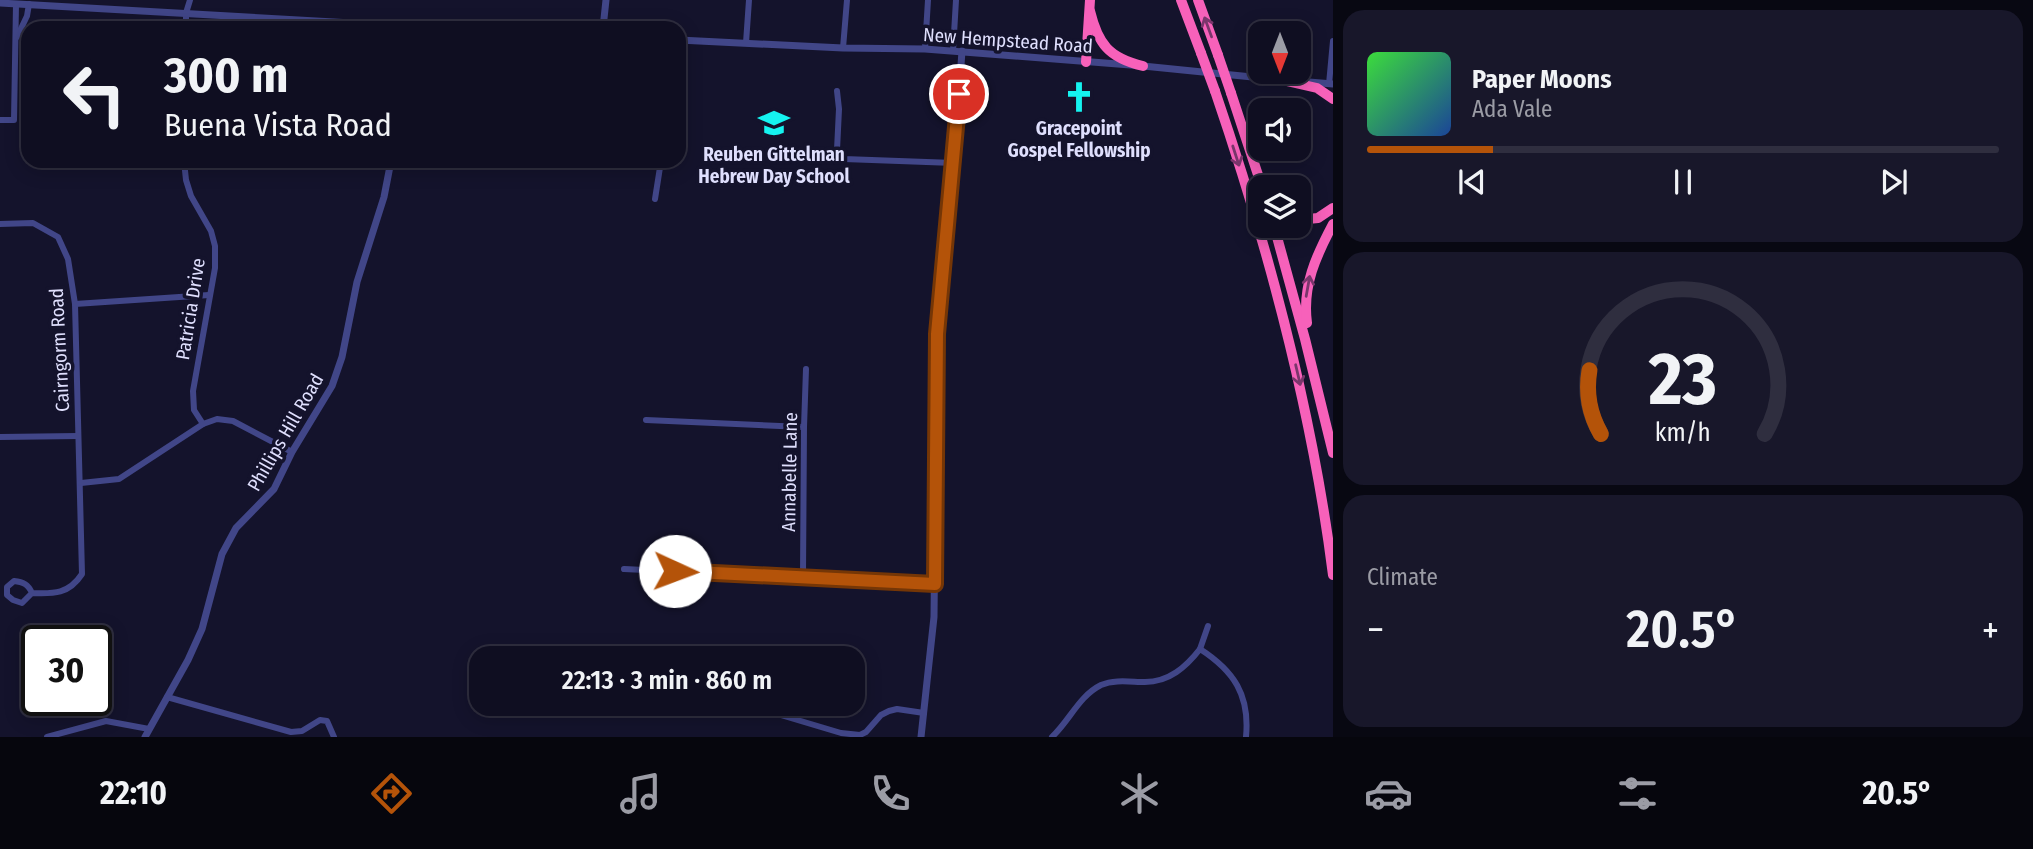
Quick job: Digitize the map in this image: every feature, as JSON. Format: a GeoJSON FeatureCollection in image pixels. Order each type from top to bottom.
{"type":"FeatureCollection","features":[{"type":"Feature","properties":{"kind":"highway"},"geometry":{"type":"LineString","coordinates":[[1198,0],[1260,175]]}},
{"type":"Feature","properties":{"kind":"highway"},"geometry":{"type":"LineString","coordinates":[[1181,1],[1215,92],[1253,209],[1288,335],[1312,440],[1333,575]]}},
{"type":"Feature","properties":{"kind":"highway"},"geometry":{"type":"LineString","coordinates":[[1083,62],[1088,4]]}},
{"type":"Feature","properties":{"kind":"highway"},"geometry":{"type":"LineString","coordinates":[[1088,4],[1097,32],[1108,50],[1122,60],[1143,66]]}},
{"type":"Feature","properties":{"kind":"highway"},"geometry":{"type":"LineString","coordinates":[[1300,84],[1317,88],[1333,99]]}},
{"type":"Feature","properties":{"kind":"highway"},"geometry":{"type":"LineString","coordinates":[[1311,219],[1318,218],[1333,208]]}},
{"type":"Feature","properties":{"kind":"highway"},"geometry":{"type":"LineString","coordinates":[[1321,402],[1306,303],[1313,264],[1333,224]]}},
{"type":"Feature","properties":{"kind":"highway"},"geometry":{"type":"LineString","coordinates":[[1277,238],[1333,453]]}},
{"type":"Feature","properties":{"kind":"street"},"geometry":{"type":"LineString","coordinates":[[186,21],[190,0]]}},
{"type":"Feature","properties":{"kind":"street"},"geometry":{"type":"LineString","coordinates":[[604,21],[606,0]]}},
{"type":"Feature","properties":{"kind":"street"},"geometry":{"type":"LineString","coordinates":[[746,43],[749,0]]}},
{"type":"Feature","properties":{"kind":"street"},"geometry":{"type":"LineString","coordinates":[[843,48],[847,0]]}},
{"type":"Feature","properties":{"kind":"street"},"geometry":{"type":"LineString","coordinates":[[925,49],[928,0]]}},
{"type":"Feature","properties":{"kind":"street"},"geometry":{"type":"LineString","coordinates":[[953,51],[956,0]]}},
{"type":"Feature","properties":{"kind":"street"},"geometry":{"type":"LineString","coordinates":[[0,3],[323,21]]}},
{"type":"Feature","properties":{"kind":"street"},"geometry":{"type":"LineString","coordinates":[[25,21],[34,3]]}},
{"type":"Feature","properties":{"kind":"street"},"geometry":{"type":"LineString","coordinates":[[0,120],[14,120],[16,4]]}},
{"type":"Feature","properties":{"kind":"street"},"geometry":{"type":"LineString","coordinates":[[15,42],[21,29]]}},
{"type":"Feature","properties":{"kind":"street","name":"New Hempstead Road"},"geometry":{"type":"LineString","coordinates":[[686,40],[962,51],[1248,77]]}},
{"type":"Feature","properties":{"kind":"street"},"geometry":{"type":"LineString","coordinates":[[1331,84],[1333,41]]}},
{"type":"Feature","properties":{"kind":"street"},"geometry":{"type":"LineString","coordinates":[[921,737],[935,584],[937,334],[962,51]]}},
{"type":"Feature","properties":{"kind":"street","name":"New Hempstead Road"},"geometry":{"type":"LineString","coordinates":[[1311,82],[1331,84]]}},
{"type":"Feature","properties":{"kind":"street"},"geometry":{"type":"LineString","coordinates":[[836,91],[839,109],[837,150],[844,159],[954,163]]}},
{"type":"Feature","properties":{"kind":"street","name":"Patricia Drive"},"geometry":{"type":"LineString","coordinates":[[185,168],[191,196],[211,231],[215,246],[215,268],[193,391],[194,410],[203,424]]}},
{"type":"Feature","properties":{"kind":"street","name":"Phillips Hill Road"},"geometry":{"type":"LineString","coordinates":[[147,733],[188,660],[202,629],[222,554],[236,528],[274,489],[292,452],[332,386],[342,357],[357,282],[384,197],[390,168]]}},
{"type":"Feature","properties":{"kind":"street"},"geometry":{"type":"LineString","coordinates":[[655,200],[660,168]]}},
{"type":"Feature","properties":{"kind":"street","name":"Cairngorm Road"},"geometry":{"type":"LineString","coordinates":[[0,224],[33,223],[58,237],[68,259],[75,304],[82,574],[76,583],[64,591],[32,593]]}},
{"type":"Feature","properties":{"kind":"street"},"geometry":{"type":"LineString","coordinates":[[75,304],[209,295]]}},
{"type":"Feature","properties":{"kind":"street","name":"Annabelle Lane"},"geometry":{"type":"LineString","coordinates":[[803,576],[806,369]]}},
{"type":"Feature","properties":{"kind":"street"},"geometry":{"type":"LineString","coordinates":[[80,483],[119,479],[203,424],[217,419],[233,421],[292,452]]}},
{"type":"Feature","properties":{"kind":"street"},"geometry":{"type":"LineString","coordinates":[[646,420],[804,427]]}},
{"type":"Feature","properties":{"kind":"street"},"geometry":{"type":"LineString","coordinates":[[0,437],[78,436]]}},
{"type":"Feature","properties":{"kind":"street"},"geometry":{"type":"LineString","coordinates":[[624,569],[935,584]]}},
{"type":"Feature","properties":{"kind":"street"},"geometry":{"type":"LineString","coordinates":[[1052,737],[1077,705],[1094,689],[1118,681],[1147,682],[1168,678],[1189,663],[1200,649],[1208,626]]}},
{"type":"Feature","properties":{"kind":"street"},"geometry":{"type":"LineString","coordinates":[[1200,649],[1220,662],[1242,693],[1246,737]]}},
{"type":"Feature","properties":{"kind":"street"},"geometry":{"type":"LineString","coordinates":[[167,697],[291,732],[302,731],[320,720],[327,721],[334,737]]}},
{"type":"Feature","properties":{"kind":"street"},"geometry":{"type":"LineString","coordinates":[[784,716],[841,733],[859,735],[889,711],[897,709],[923,713]]}},
{"type":"Feature","properties":{"kind":"street"},"geometry":{"type":"LineString","coordinates":[[47,737],[106,721],[147,733]]}},
{"type":"Feature","properties":{"kind":"place","name":"Gracepoint Gospel Fellowship"},"geometry":{"type":"Point","coordinates":[1079,97]}},
{"type":"Feature","properties":{"kind":"place","name":"Reuben Gittelman Hebrew Day School"},"geometry":{"type":"Point","coordinates":[774,123]}},
{"type":"Feature","properties":{"kind":"route"},"geometry":{"type":"LineString","coordinates":[[675,571],[935,584],[937,334],[959,94]]}}]}
